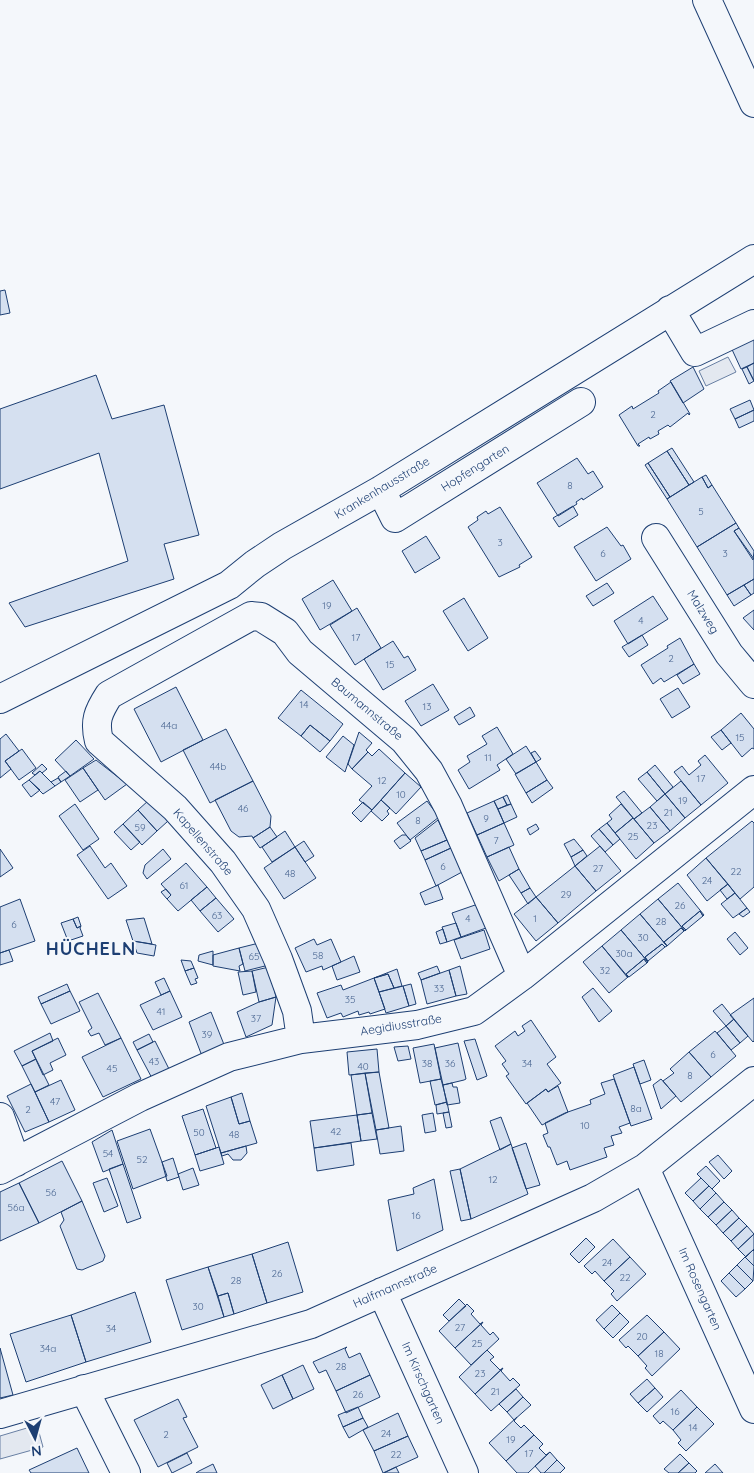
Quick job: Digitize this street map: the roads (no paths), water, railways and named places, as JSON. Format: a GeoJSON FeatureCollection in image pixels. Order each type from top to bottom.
{"type":"FeatureCollection","features":[{"type":"Feature","properties":{"kind":"street"},"geometry":{"type":"LineString","coordinates":[[707,0],[754,103]]}},
{"type":"Feature","properties":{"kind":"street","name":"Krankenhausstraße"},"geometry":{"type":"LineString","coordinates":[[2,692],[229,584],[282,546],[381,490],[754,259]]}},
{"type":"Feature","properties":{"kind":"street"},"geometry":{"type":"LineString","coordinates":[[670,310],[695,352],[754,324]]}},
{"type":"Feature","properties":{"kind":"street","name":"Hopfengarten"},"geometry":{"type":"LineString","coordinates":[[381,490],[395,518],[582,402]]}},
{"type":"Feature","properties":{"kind":"street","name":"Malzweg"},"geometry":{"type":"LineString","coordinates":[[656,538],[729,654],[754,684]]}},
{"type":"Feature","properties":{"kind":"street","name":"Baumannstraße"},"geometry":{"type":"LineString","coordinates":[[109,695],[251,616],[261,617],[285,632],[300,652],[404,740],[429,771],[448,806],[522,976]]}},
{"type":"Feature","properties":{"kind":"street","name":"Kapellenstraße"},"geometry":{"type":"LineString","coordinates":[[109,695],[100,709],[95,726],[99,741],[175,808],[223,862],[256,909],[278,959],[297,1011],[301,1039]]}},
{"type":"Feature","properties":{"kind":"street","name":"Aegidiusstraße"},"geometry":{"type":"LineString","coordinates":[[8,1166],[140,1097],[229,1057],[301,1039],[417,1025],[474,1011],[522,976],[754,790]]}},
{"type":"Feature","properties":{"kind":"street","name":"Halfmannstraße"},"geometry":{"type":"LineString","coordinates":[[0,1414],[310,1324],[593,1198],[646,1168],[754,1081]]}},
{"type":"Feature","properties":{"kind":"street"},"geometry":{"type":"LineString","coordinates":[[0,1117],[8,1166]]}},
{"type":"Feature","properties":{"kind":"street","name":"Im Rosengarten"},"geometry":{"type":"LineString","coordinates":[[646,1168],[754,1409]]}},
{"type":"Feature","properties":{"kind":"street","name":"Im Kirschgarten"},"geometry":{"type":"LineString","coordinates":[[382,1292],[464,1473]]}},
{"type":"Feature","properties":{"kind":"street"},"geometry":{"type":"LineString","coordinates":[[84,1389],[126,1473]]}},
{"type":"Feature","properties":{"kind":"district","name":"HÜCHELN"},"geometry":{"type":"Point","coordinates":[91,949]}}]}
